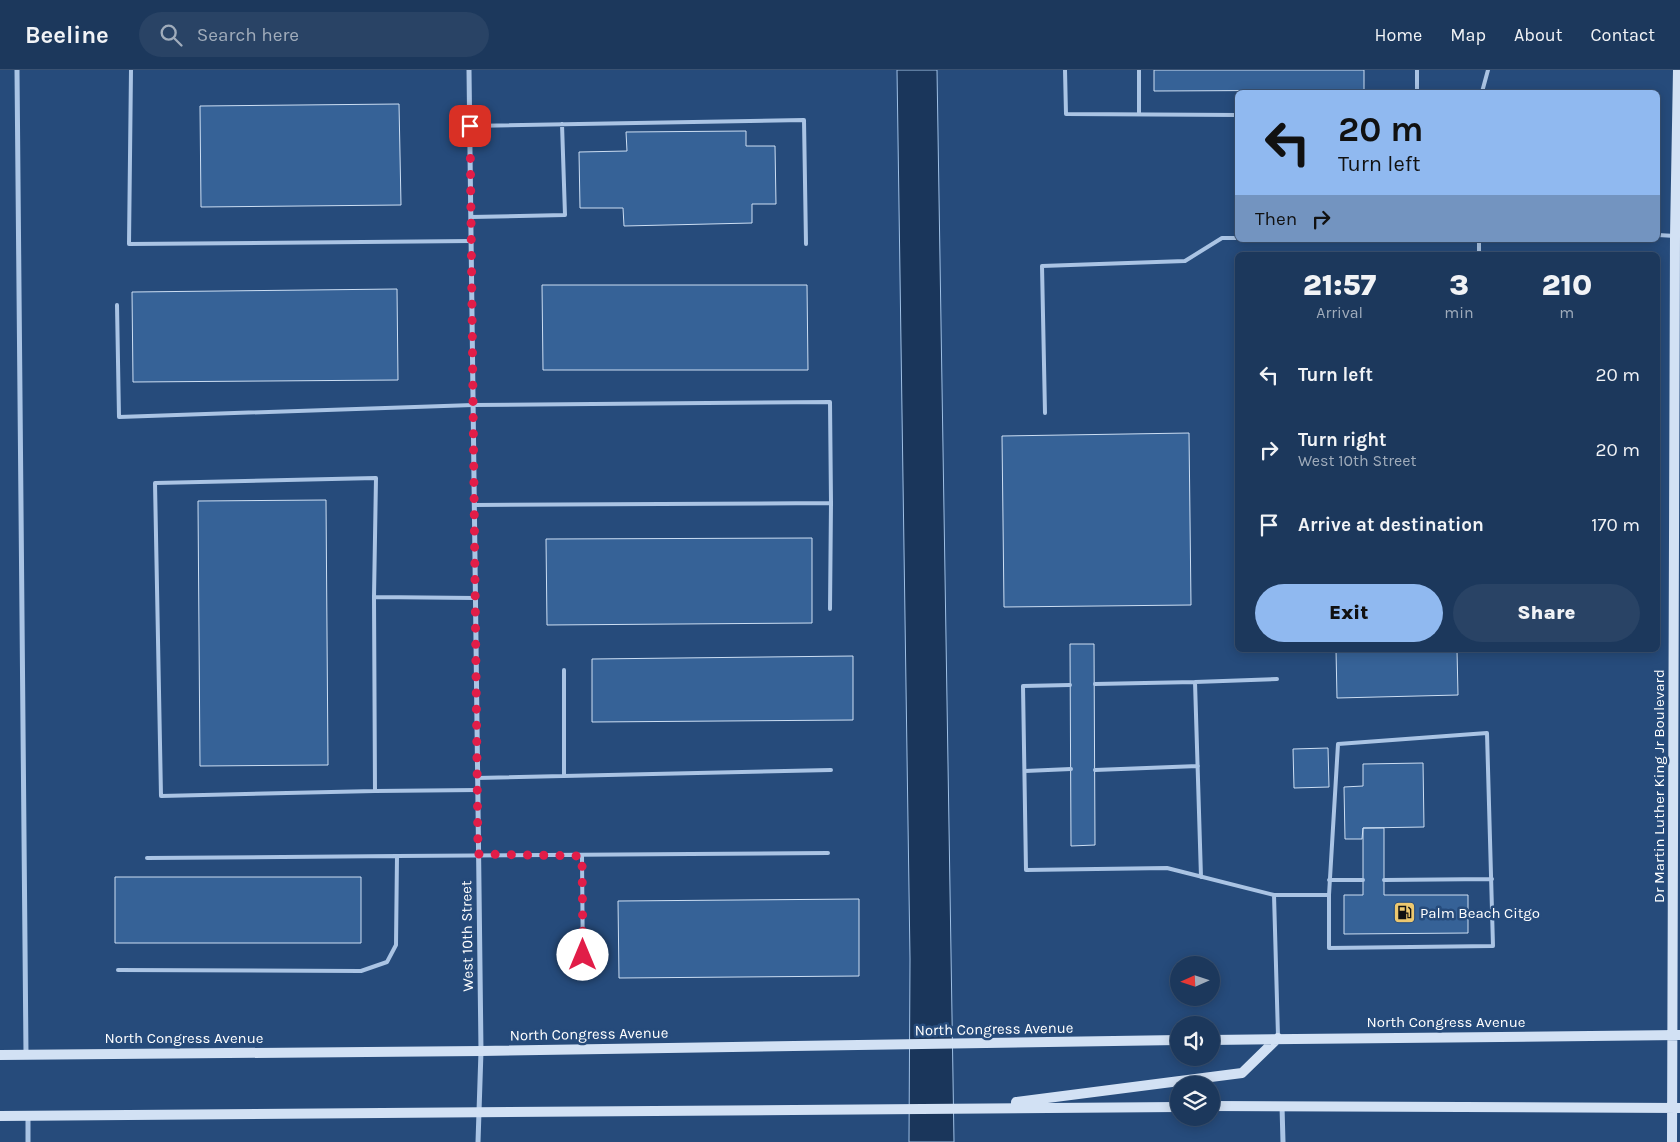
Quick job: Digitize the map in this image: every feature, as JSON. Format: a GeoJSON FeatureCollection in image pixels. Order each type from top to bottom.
{"type":"FeatureCollection","features":[{"type":"Feature","properties":{"kind":"street"},"geometry":{"type":"LineString","coordinates":[[17,70],[26,1054]]}},
{"type":"Feature","properties":{"kind":"street","name":"West 10th Street"},"geometry":{"type":"LineString","coordinates":[[470,70],[481,1051],[478,1142]]}},
{"type":"Feature","properties":{"kind":"street","name":"Dr Martin Luther King Jr Boulevard"},"geometry":{"type":"LineString","coordinates":[[1672,1142],[1676,1108],[1677,1035],[1678,70]]}},
{"type":"Feature","properties":{"kind":"street","name":"North Congress Avenue"},"geometry":{"type":"LineString","coordinates":[[1220,1040],[1677,1035]]}},
{"type":"Feature","properties":{"kind":"street"},"geometry":{"type":"LineString","coordinates":[[966,1108],[1242,1073],[1278,1038]]}},
{"type":"Feature","properties":{"kind":"street","name":"North Congress Avenue"},"geometry":{"type":"LineString","coordinates":[[0,1054],[481,1051],[1170,1040]]}},
{"type":"Feature","properties":{"kind":"street"},"geometry":{"type":"LineString","coordinates":[[0,1116],[1170,1106]]}},
{"type":"Feature","properties":{"kind":"street"},"geometry":{"type":"LineString","coordinates":[[1220,1106],[1676,1108]]}},
{"type":"Feature","properties":{"kind":"street"},"geometry":{"type":"LineString","coordinates":[[1282,1106],[1283,1142]]}},
{"type":"Feature","properties":{"kind":"street"},"geometry":{"type":"LineString","coordinates":[[28,1115],[28,1142]]}},
{"type":"Feature","properties":{"kind":"lane"},"geometry":{"type":"LineString","coordinates":[[131,70],[129,244],[472,242]]}},
{"type":"Feature","properties":{"kind":"lane"},"geometry":{"type":"LineString","coordinates":[[1065,70],[1066,114],[1235,115]]}},
{"type":"Feature","properties":{"kind":"lane"},"geometry":{"type":"LineString","coordinates":[[1139,70],[1139,114]]}},
{"type":"Feature","properties":{"kind":"lane"},"geometry":{"type":"LineString","coordinates":[[1417,70],[1417,90]]}},
{"type":"Feature","properties":{"kind":"lane"},"geometry":{"type":"LineString","coordinates":[[1483,90],[1488,70]]}},
{"type":"Feature","properties":{"kind":"lane"},"geometry":{"type":"LineString","coordinates":[[470,126],[804,120],[806,244]]}},
{"type":"Feature","properties":{"kind":"lane"},"geometry":{"type":"LineString","coordinates":[[471,217],[565,215],[562,124]]}},
{"type":"Feature","properties":{"kind":"lane"},"geometry":{"type":"LineString","coordinates":[[1660,235],[1677,237]]}},
{"type":"Feature","properties":{"kind":"lane"},"geometry":{"type":"LineString","coordinates":[[1045,413],[1042,266],[1185,261],[1222,238],[1235,238]]}},
{"type":"Feature","properties":{"kind":"lane"},"geometry":{"type":"LineString","coordinates":[[117,305],[119,417],[473,405],[830,402],[830,609]]}},
{"type":"Feature","properties":{"kind":"lane"},"geometry":{"type":"LineString","coordinates":[[375,791],[374,598],[376,478],[155,483],[161,796],[478,790]]}},
{"type":"Feature","properties":{"kind":"lane"},"geometry":{"type":"LineString","coordinates":[[474,505],[831,503]]}},
{"type":"Feature","properties":{"kind":"lane"},"geometry":{"type":"LineString","coordinates":[[374,598],[475,598]]}},
{"type":"Feature","properties":{"kind":"lane"},"geometry":{"type":"LineString","coordinates":[[564,670],[564,776]]}},
{"type":"Feature","properties":{"kind":"lane"},"geometry":{"type":"LineString","coordinates":[[1094,684],[1277,679]]}},
{"type":"Feature","properties":{"kind":"lane"},"geometry":{"type":"LineString","coordinates":[[1195,682],[1200,877]]}},
{"type":"Feature","properties":{"kind":"lane"},"geometry":{"type":"LineString","coordinates":[[1070,685],[1023,686],[1026,870],[1167,868],[1274,895],[1329,895]]}},
{"type":"Feature","properties":{"kind":"lane"},"geometry":{"type":"LineString","coordinates":[[1487,733],[1492,879],[1493,946],[1329,948],[1329,880],[1338,744],[1487,733]]}},
{"type":"Feature","properties":{"kind":"lane"},"geometry":{"type":"LineString","coordinates":[[1095,770],[1198,766]]}},
{"type":"Feature","properties":{"kind":"lane"},"geometry":{"type":"LineString","coordinates":[[1024,771],[1071,769]]}},
{"type":"Feature","properties":{"kind":"lane"},"geometry":{"type":"LineString","coordinates":[[477,778],[831,770]]}},
{"type":"Feature","properties":{"kind":"lane"},"geometry":{"type":"LineString","coordinates":[[147,858],[478,854],[582,856],[828,853]]}},
{"type":"Feature","properties":{"kind":"lane"},"geometry":{"type":"LineString","coordinates":[[118,970],[361,971],[387,962],[396,945],[397,856]]}},
{"type":"Feature","properties":{"kind":"lane"},"geometry":{"type":"LineString","coordinates":[[582,856],[583,975]]}},
{"type":"Feature","properties":{"kind":"lane"},"geometry":{"type":"LineString","coordinates":[[1384,880],[1492,879]]}},
{"type":"Feature","properties":{"kind":"lane"},"geometry":{"type":"LineString","coordinates":[[1329,880],[1363,880]]}},
{"type":"Feature","properties":{"kind":"lane"},"geometry":{"type":"LineString","coordinates":[[1274,895],[1278,1038]]}},
{"type":"Feature","properties":{"kind":"water"},"geometry":{"type":"Polygon","coordinates":[[[897,70],[937,70],[954,1142],[909,1142],[910,959],[897,70]]]}},
{"type":"Feature","properties":{"kind":"building"},"geometry":{"type":"Polygon","coordinates":[[[1154,70],[1364,70],[1364,90],[1154,91],[1154,70]]]}},
{"type":"Feature","properties":{"kind":"building"},"geometry":{"type":"Polygon","coordinates":[[[399,104],[401,205],[201,207],[200,106],[399,104]]]}},
{"type":"Feature","properties":{"kind":"building"},"geometry":{"type":"Polygon","coordinates":[[[746,131],[746,146],[775,146],[776,204],[752,204],[752,223],[624,226],[623,208],[580,208],[579,152],[627,151],[626,132],[746,131]]]}},
{"type":"Feature","properties":{"kind":"building"},"geometry":{"type":"Polygon","coordinates":[[[542,285],[807,285],[808,370],[543,370],[542,285]]]}},
{"type":"Feature","properties":{"kind":"building"},"geometry":{"type":"Polygon","coordinates":[[[397,289],[398,380],[133,382],[132,292],[397,289]]]}},
{"type":"Feature","properties":{"kind":"building"},"geometry":{"type":"Polygon","coordinates":[[[1189,433],[1191,605],[1004,607],[1002,436],[1189,433]]]}},
{"type":"Feature","properties":{"kind":"building"},"geometry":{"type":"Polygon","coordinates":[[[326,500],[328,765],[200,766],[198,501],[326,500]]]}},
{"type":"Feature","properties":{"kind":"building"},"geometry":{"type":"Polygon","coordinates":[[[812,538],[812,623],[547,625],[546,539],[812,538]]]}},
{"type":"Feature","properties":{"kind":"building"},"geometry":{"type":"Polygon","coordinates":[[[1070,644],[1094,644],[1095,845],[1071,846],[1070,644]]]}},
{"type":"Feature","properties":{"kind":"building"},"geometry":{"type":"Polygon","coordinates":[[[1336,652],[1457,652],[1458,695],[1337,698],[1336,652]]]}},
{"type":"Feature","properties":{"kind":"building"},"geometry":{"type":"Polygon","coordinates":[[[853,656],[853,720],[592,722],[592,659],[853,656]]]}},
{"type":"Feature","properties":{"kind":"building"},"geometry":{"type":"Polygon","coordinates":[[[1328,748],[1329,787],[1294,788],[1293,749],[1328,748]]]}},
{"type":"Feature","properties":{"kind":"building"},"geometry":{"type":"Polygon","coordinates":[[[1423,763],[1424,827],[1363,828],[1362,839],[1345,839],[1344,787],[1363,786],[1363,764],[1423,763]]]}},
{"type":"Feature","properties":{"kind":"building"},"geometry":{"type":"Polygon","coordinates":[[[1363,828],[1384,828],[1384,895],[1468,895],[1468,933],[1344,934],[1344,895],[1363,895],[1363,828]]]}},
{"type":"Feature","properties":{"kind":"building"},"geometry":{"type":"Polygon","coordinates":[[[115,877],[361,877],[361,943],[115,943],[115,877]]]}},
{"type":"Feature","properties":{"kind":"building"},"geometry":{"type":"Polygon","coordinates":[[[859,899],[859,976],[619,978],[618,901],[859,899]]]}},
{"type":"Feature","properties":{"kind":"place","name":"Palm Beach Citgo"},"geometry":{"type":"Point","coordinates":[1404,913]}},
{"type":"Feature","properties":{"kind":"route"},"geometry":{"type":"LineString","coordinates":[[470,126],[478,854],[582,856],[583,955]]}}]}
